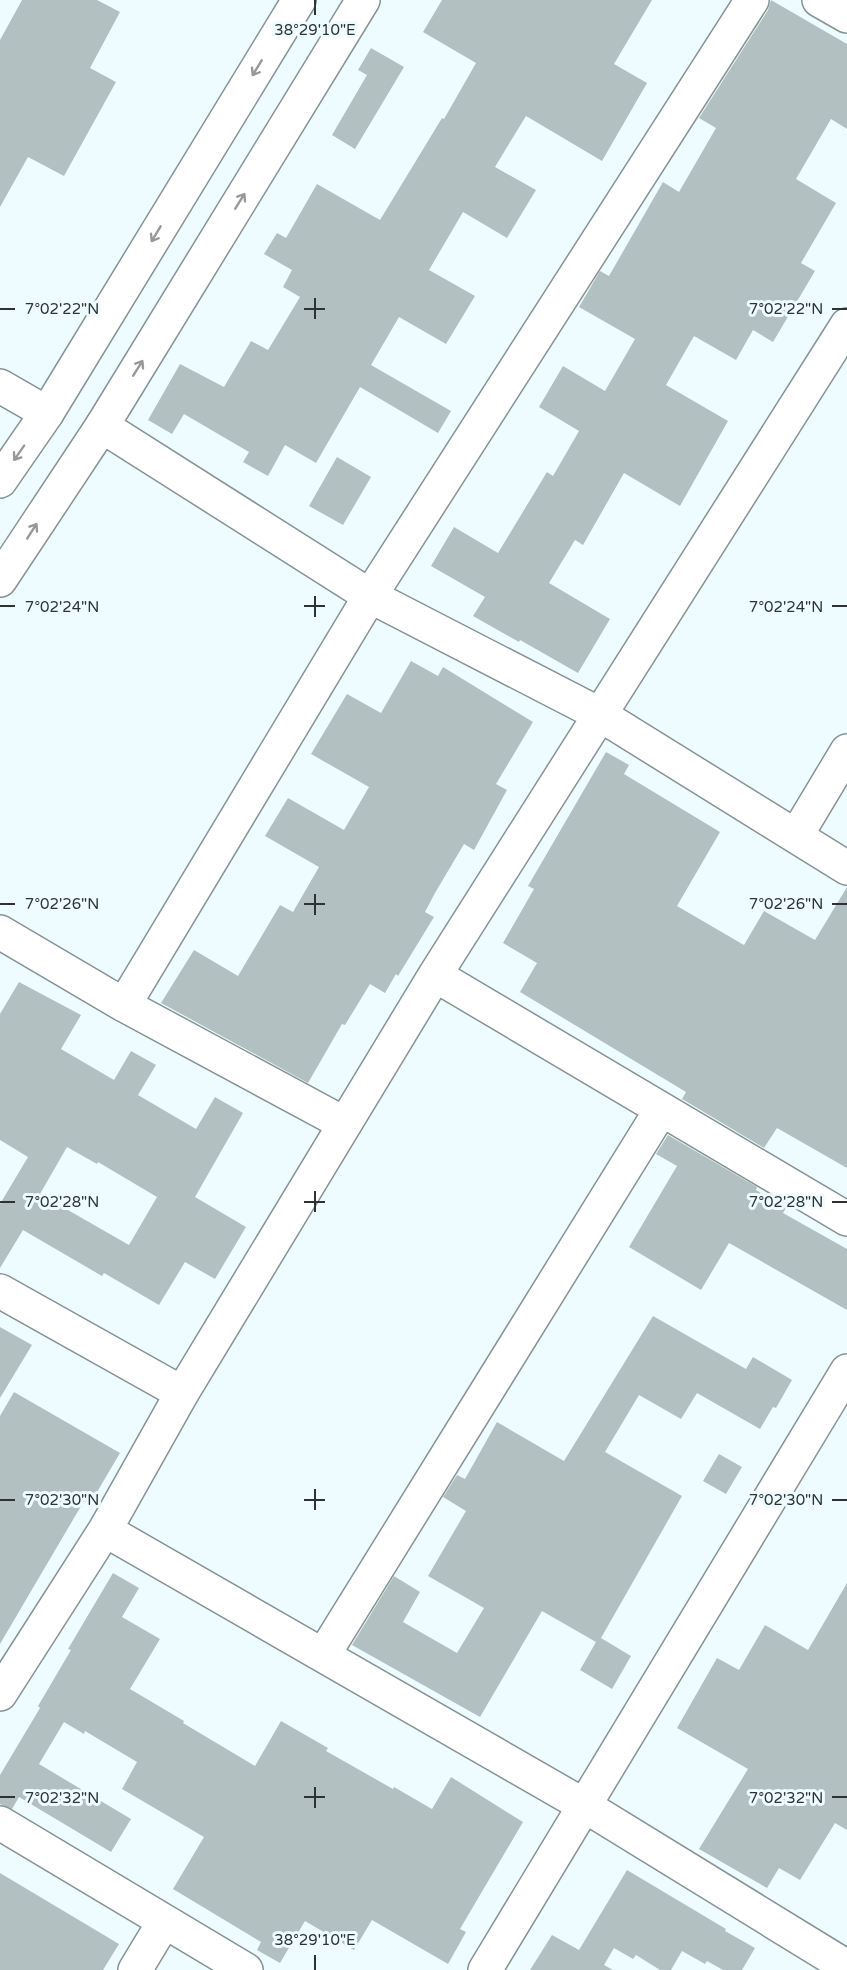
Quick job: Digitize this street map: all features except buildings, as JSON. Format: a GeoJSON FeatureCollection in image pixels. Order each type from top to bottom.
{"type":"FeatureCollection","features":[{"type":"Feature","properties":{"kind":"street"},"geometry":{"type":"LineString","coordinates":[[0,481],[47,413],[299,0]]}},
{"type":"Feature","properties":{"kind":"street"},"geometry":{"type":"LineString","coordinates":[[0,580],[102,426],[363,0]]}},
{"type":"Feature","properties":{"kind":"street"},"geometry":{"type":"LineString","coordinates":[[124,1005],[370,596],[752,0]]}},
{"type":"Feature","properties":{"kind":"street"},"geometry":{"type":"LineString","coordinates":[[819,0],[847,16]]}},
{"type":"Feature","properties":{"kind":"street"},"geometry":{"type":"LineString","coordinates":[[0,1694],[105,1530],[182,1393],[435,975],[847,325]]}},
{"type":"Feature","properties":{"kind":"street"},"geometry":{"type":"LineString","coordinates":[[0,386],[47,413]]}},
{"type":"Feature","properties":{"kind":"street"},"geometry":{"type":"LineString","coordinates":[[102,426],[370,596],[599,714],[847,868]]}},
{"type":"Feature","properties":{"kind":"street"},"geometry":{"type":"LineString","coordinates":[[796,836],[847,752]]}},
{"type":"Feature","properties":{"kind":"street"},"geometry":{"type":"LineString","coordinates":[[0,932],[124,1005],[345,1124]]}},
{"type":"Feature","properties":{"kind":"street"},"geometry":{"type":"LineString","coordinates":[[435,975],[847,1219]]}},
{"type":"Feature","properties":{"kind":"street"},"geometry":{"type":"LineString","coordinates":[[324,1654],[661,1110]]}},
{"type":"Feature","properties":{"kind":"street"},"geometry":{"type":"LineString","coordinates":[[0,1291],[182,1393]]}},
{"type":"Feature","properties":{"kind":"street"},"geometry":{"type":"LineString","coordinates":[[485,1970],[847,1371]]}},
{"type":"Feature","properties":{"kind":"street"},"geometry":{"type":"LineString","coordinates":[[105,1530],[585,1806],[847,1967]]}},
{"type":"Feature","properties":{"kind":"street"},"geometry":{"type":"LineString","coordinates":[[0,1823],[246,1970]]}},
{"type":"Feature","properties":{"kind":"street"},"geometry":{"type":"LineString","coordinates":[[135,1970],[164,1922]]}}]}
